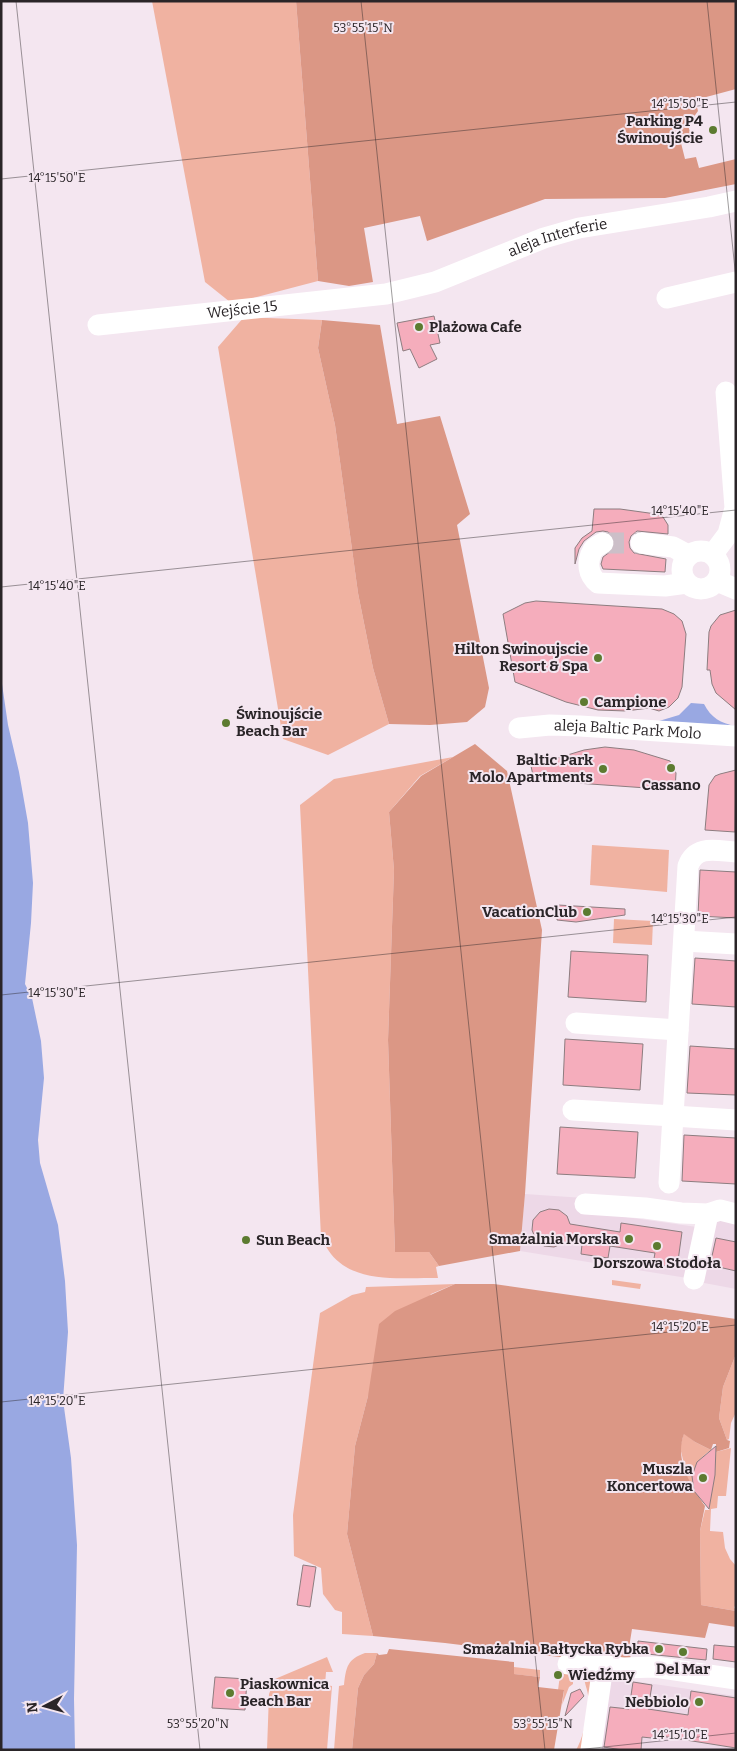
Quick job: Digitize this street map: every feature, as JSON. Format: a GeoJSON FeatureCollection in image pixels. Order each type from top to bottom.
{"type":"FeatureCollection","features":[{"type":"Feature","properties":{"kind":"street","name":"aleja Interferie"},"geometry":{"type":"LineString","coordinates":[[386,294],[435,282],[537,241],[579,228],[709,208],[736,201]]}},
{"type":"Feature","properties":{"kind":"street"},"geometry":{"type":"LineString","coordinates":[[667,298],[736,282]]}},
{"type":"Feature","properties":{"kind":"street","name":"Wejście 15"},"geometry":{"type":"LineString","coordinates":[[98,325],[386,294]]}},
{"type":"Feature","properties":{"kind":"street"},"geometry":{"type":"LineString","coordinates":[[713,554],[728,534],[735,508],[726,392]]}},
{"type":"Feature","properties":{"kind":"street"},"geometry":{"type":"LineString","coordinates":[[603,543],[593,549],[589,564],[590,574],[598,583],[666,586],[687,583]]}},
{"type":"Feature","properties":{"kind":"street"},"geometry":{"type":"LineString","coordinates":[[641,543],[673,547],[688,555]]}},
{"type":"Feature","properties":{"kind":"street"},"geometry":{"type":"LineString","coordinates":[[697,550],[713,554],[720,564],[726,585],[714,585],[704,589],[696,588],[687,583],[682,566],[688,555],[697,550]]}},
{"type":"Feature","properties":{"kind":"street","name":"aleja Baltic Park Molo"},"geometry":{"type":"LineString","coordinates":[[519,728],[565,725],[736,736]]}},
{"type":"Feature","properties":{"kind":"street"},"geometry":{"type":"LineString","coordinates":[[669,1182],[688,866],[691,858],[697,852],[708,850],[736,852]]}},
{"type":"Feature","properties":{"kind":"street"},"geometry":{"type":"LineString","coordinates":[[684,941],[736,944]]}},
{"type":"Feature","properties":{"kind":"street"},"geometry":{"type":"LineString","coordinates":[[576,1023],[678,1030]]}},
{"type":"Feature","properties":{"kind":"street"},"geometry":{"type":"LineString","coordinates":[[573,1110],[736,1120]]}},
{"type":"Feature","properties":{"kind":"street"},"geometry":{"type":"LineString","coordinates":[[585,1204],[645,1208],[681,1214],[708,1214],[720,1210],[736,1214]]}},
{"type":"Feature","properties":{"kind":"street"},"geometry":{"type":"LineString","coordinates":[[694,1279],[708,1214]]}},
{"type":"Feature","properties":{"kind":"street"},"geometry":{"type":"LineString","coordinates":[[568,1664],[655,1667],[736,1679]]}},
{"type":"Feature","properties":{"kind":"street"},"geometry":{"type":"LineString","coordinates":[[591,1750],[603,1666]]}},
{"type":"Feature","properties":{"kind":"shaded area"},"geometry":{"type":"Polygon","coordinates":[[[152,1],[296,1],[318,281],[242,301],[230,302],[205,282],[152,1]]]}},
{"type":"Feature","properties":{"kind":"shaded area"},"geometry":{"type":"Polygon","coordinates":[[[296,1],[736,1],[736,89],[695,100],[698,111],[688,125],[691,136],[680,139],[685,159],[696,157],[699,168],[736,159],[736,184],[665,198],[545,199],[427,241],[420,216],[364,228],[373,282],[349,286],[318,281],[296,1]]]}},
{"type":"Feature","properties":{"kind":"shaded area"},"geometry":{"type":"Polygon","coordinates":[[[244,317],[322,320],[318,348],[335,425],[358,593],[373,668],[389,724],[328,755],[283,739],[218,347],[244,317]]]}},
{"type":"Feature","properties":{"kind":"shaded area"},"geometry":{"type":"Polygon","coordinates":[[[322,320],[380,325],[397,424],[440,416],[470,514],[457,525],[489,688],[485,707],[467,722],[430,725],[389,724],[373,668],[358,593],[335,425],[318,348],[322,320]]]}},
{"type":"Feature","properties":{"kind":"shaded area"},"geometry":{"type":"Polygon","coordinates":[[[475,744],[507,771],[542,930],[525,1194],[520,1251],[439,1266],[429,1252],[395,1252],[388,1040],[394,870],[389,812],[421,776],[475,744]]]}},
{"type":"Feature","properties":{"kind":"shaded area"},"geometry":{"type":"Polygon","coordinates":[[[453,757],[420,776],[389,812],[394,870],[388,1040],[395,1252],[429,1252],[439,1266],[436,1267],[438,1278],[395,1278],[367,1275],[353,1271],[341,1264],[330,1252],[321,1237],[300,805],[334,779],[453,757]]]}},
{"type":"Feature","properties":{"kind":"shaded area"},"geometry":{"type":"Polygon","coordinates":[[[592,845],[669,850],[667,892],[590,885],[592,845]]]}},
{"type":"Feature","properties":{"kind":"shaded area"},"geometry":{"type":"Polygon","coordinates":[[[614,919],[653,921],[652,945],[613,943],[614,919]]]}},
{"type":"Feature","properties":{"kind":"shaded area"},"geometry":{"type":"Polygon","coordinates":[[[525,1194],[584,1198],[583,1211],[697,1227],[687,1278],[520,1251],[525,1194]]]}},
{"type":"Feature","properties":{"kind":"shaded area"},"geometry":{"type":"Polygon","coordinates":[[[713,1216],[736,1221],[736,1289],[699,1282],[713,1216]]]}},
{"type":"Feature","properties":{"kind":"shaded area"},"geometry":{"type":"Polygon","coordinates":[[[612,1280],[641,1284],[640,1289],[612,1285],[612,1280]]]}},
{"type":"Feature","properties":{"kind":"shaded area"},"geometry":{"type":"Polygon","coordinates":[[[455,1284],[431,1294],[368,1396],[355,1446],[347,1534],[373,1636],[342,1634],[342,1612],[335,1610],[323,1594],[321,1568],[294,1556],[293,1515],[320,1313],[352,1295],[365,1292],[366,1287],[455,1284]]]}},
{"type":"Feature","properties":{"kind":"shaded area"},"geometry":{"type":"Polygon","coordinates":[[[455,1284],[494,1284],[736,1319],[736,1354],[723,1387],[719,1418],[727,1440],[730,1441],[729,1448],[716,1452],[716,1444],[713,1444],[711,1450],[684,1434],[681,1453],[686,1472],[694,1490],[705,1506],[700,1531],[701,1605],[736,1611],[736,1627],[709,1623],[705,1638],[632,1629],[628,1654],[631,1657],[628,1659],[570,1651],[568,1658],[373,1636],[347,1534],[355,1446],[368,1396],[379,1324],[395,1311],[455,1284]]]}},
{"type":"Feature","properties":{"kind":"shaded area"},"geometry":{"type":"Polygon","coordinates":[[[736,1354],[736,1412],[731,1423],[729,1439],[727,1440],[719,1418],[723,1387],[736,1354]]]}},
{"type":"Feature","properties":{"kind":"shaded area"},"geometry":{"type":"Polygon","coordinates":[[[684,1433],[695,1442],[711,1450],[702,1457],[694,1470],[693,1487],[688,1481],[680,1447],[684,1433]]]}},
{"type":"Feature","properties":{"kind":"shaded area"},"geometry":{"type":"Polygon","coordinates":[[[731,1448],[726,1496],[718,1496],[717,1508],[711,1509],[710,1531],[723,1532],[725,1548],[736,1566],[736,1603],[734,1608],[736,1611],[701,1605],[700,1531],[705,1510],[709,1510],[716,1452],[731,1448]]]}},
{"type":"Feature","properties":{"kind":"shaded area"},"geometry":{"type":"Polygon","coordinates":[[[389,1649],[514,1662],[514,1674],[540,1677],[538,1687],[564,1690],[554,1750],[352,1750],[358,1688],[364,1675],[374,1664],[377,1653],[379,1655],[387,1654],[389,1649]]]}},
{"type":"Feature","properties":{"kind":"shaded area"},"geometry":{"type":"Polygon","coordinates":[[[365,1653],[377,1653],[374,1664],[364,1675],[358,1688],[352,1750],[334,1750],[339,1686],[344,1685],[348,1665],[351,1661],[365,1653]]]}},
{"type":"Feature","properties":{"kind":"shaded area"},"geometry":{"type":"Polygon","coordinates":[[[327,1657],[333,1672],[326,1672],[325,1685],[332,1686],[327,1750],[267,1750],[269,1694],[275,1679],[327,1657]]]}},
{"type":"Feature","properties":{"kind":"shaded area"},"geometry":{"type":"Polygon","coordinates":[[[514,1667],[540,1670],[540,1677],[513,1674],[514,1667]]]}},
{"type":"Feature","properties":{"kind":"shaded area"},"geometry":{"type":"Polygon","coordinates":[[[561,1668],[573,1670],[573,1684],[569,1687],[562,1705],[564,1691],[558,1690],[561,1668]]]}},
{"type":"Feature","properties":{"kind":"shaded area"},"geometry":{"type":"Polygon","coordinates":[[[585,1672],[590,1672],[591,1683],[583,1750],[576,1750],[584,1731],[588,1708],[585,1672]]]}},
{"type":"Feature","properties":{"kind":"shaded area"},"geometry":{"type":"Polygon","coordinates":[[[610,1679],[736,1696],[736,1750],[599,1750],[610,1679]]]}},
{"type":"Feature","properties":{"kind":"water"},"geometry":{"type":"Polygon","coordinates":[[[1,632],[2,684],[8,725],[28,823],[33,883],[25,984],[32,998],[41,1041],[44,1078],[38,1140],[40,1163],[58,1225],[65,1281],[68,1332],[63,1400],[71,1458],[77,1545],[75,1750],[1,1750],[1,632]]]}},
{"type":"Feature","properties":{"kind":"water"},"geometry":{"type":"Polygon","coordinates":[[[691,703],[704,704],[717,719],[735,726],[659,721],[679,715],[691,703]]]}},
{"type":"Feature","properties":{"kind":"building"},"geometry":{"type":"Polygon","coordinates":[[[434,316],[440,343],[430,345],[437,359],[419,368],[410,349],[403,351],[397,323],[434,316]]]}},
{"type":"Feature","properties":{"kind":"building"},"geometry":{"type":"Polygon","coordinates":[[[594,509],[620,509],[656,514],[663,517],[668,525],[668,534],[637,531],[631,536],[629,542],[630,548],[634,553],[666,559],[665,572],[603,569],[601,564],[603,557],[614,549],[615,543],[613,536],[603,531],[596,532],[584,541],[579,549],[575,564],[575,548],[582,538],[592,531],[594,509]]]}},
{"type":"Feature","properties":{"kind":"building","name":"Hilton Swinoujscie Resort & Spa"},"geometry":{"type":"Polygon","coordinates":[[[536,601],[662,609],[674,614],[682,621],[686,634],[682,687],[678,698],[669,707],[659,711],[649,708],[626,711],[598,710],[566,702],[515,682],[503,614],[525,603],[536,601]]]}},
{"type":"Feature","properties":{"kind":"building"},"geometry":{"type":"Polygon","coordinates":[[[736,610],[736,710],[716,693],[712,684],[710,670],[707,670],[711,626],[720,615],[736,610]]]}},
{"type":"Feature","properties":{"kind":"building","name":"Baltic Park Molo Apartments"},"geometry":{"type":"Polygon","coordinates":[[[605,747],[634,750],[670,761],[676,773],[675,790],[534,780],[531,766],[584,750],[605,747]]]}},
{"type":"Feature","properties":{"kind":"building"},"geometry":{"type":"Polygon","coordinates":[[[736,770],[735,832],[705,830],[709,785],[715,776],[736,770]]]}},
{"type":"Feature","properties":{"kind":"building"},"geometry":{"type":"Polygon","coordinates":[[[700,870],[736,872],[736,918],[698,916],[700,870]]]}},
{"type":"Feature","properties":{"kind":"building","name":"VacationClub"},"geometry":{"type":"Polygon","coordinates":[[[558,905],[625,909],[625,915],[576,922],[557,920],[558,905]]]}},
{"type":"Feature","properties":{"kind":"building"},"geometry":{"type":"Polygon","coordinates":[[[571,951],[648,955],[646,1002],[568,997],[571,951]]]}},
{"type":"Feature","properties":{"kind":"building"},"geometry":{"type":"Polygon","coordinates":[[[695,958],[736,961],[736,1007],[692,1004],[695,958]]]}},
{"type":"Feature","properties":{"kind":"building"},"geometry":{"type":"Polygon","coordinates":[[[565,1039],[643,1044],[640,1090],[563,1085],[565,1039]]]}},
{"type":"Feature","properties":{"kind":"building"},"geometry":{"type":"Polygon","coordinates":[[[690,1046],[736,1049],[736,1095],[687,1093],[690,1046]]]}},
{"type":"Feature","properties":{"kind":"building"},"geometry":{"type":"Polygon","coordinates":[[[560,1127],[638,1132],[635,1178],[557,1174],[560,1127]]]}},
{"type":"Feature","properties":{"kind":"building"},"geometry":{"type":"Polygon","coordinates":[[[684,1135],[736,1138],[736,1184],[682,1181],[684,1135]]]}},
{"type":"Feature","properties":{"kind":"building"},"geometry":{"type":"Polygon","coordinates":[[[549,1209],[559,1210],[567,1216],[570,1224],[620,1232],[621,1223],[682,1232],[677,1268],[653,1264],[655,1253],[610,1246],[608,1258],[581,1254],[583,1235],[554,1247],[544,1246],[536,1240],[532,1230],[533,1220],[540,1212],[549,1209]]]}},
{"type":"Feature","properties":{"kind":"building"},"geometry":{"type":"Polygon","coordinates":[[[716,1238],[736,1242],[736,1271],[710,1265],[716,1238]]]}},
{"type":"Feature","properties":{"kind":"building","name":"Muszla Koncertowa"},"geometry":{"type":"Polygon","coordinates":[[[716,1446],[715,1475],[709,1509],[694,1491],[692,1476],[697,1462],[716,1446]]]}},
{"type":"Feature","properties":{"kind":"building"},"geometry":{"type":"Polygon","coordinates":[[[303,1565],[316,1567],[310,1607],[297,1605],[303,1565]]]}},
{"type":"Feature","properties":{"kind":"building"},"geometry":{"type":"Polygon","coordinates":[[[638,1641],[707,1649],[706,1660],[637,1653],[638,1641]]]}},
{"type":"Feature","properties":{"kind":"building"},"geometry":{"type":"Polygon","coordinates":[[[714,1645],[736,1647],[736,1662],[713,1659],[714,1645]]]}},
{"type":"Feature","properties":{"kind":"building","name":"Piaskownica Beach Bar"},"geometry":{"type":"Polygon","coordinates":[[[215,1677],[247,1679],[245,1710],[212,1708],[215,1677]]]}},
{"type":"Feature","properties":{"kind":"building"},"geometry":{"type":"Polygon","coordinates":[[[633,1682],[652,1685],[648,1709],[688,1715],[691,1691],[736,1698],[736,1748],[661,1736],[661,1739],[642,1737],[641,1750],[622,1750],[604,1747],[610,1707],[629,1709],[633,1682]]]}},
{"type":"Feature","properties":{"kind":"building"},"geometry":{"type":"Polygon","coordinates":[[[580,1689],[584,1696],[565,1716],[571,1693],[580,1689]]]}},
{"type":"Feature","properties":{"kind":"tunnel"},"geometry":{"type":"LineString","coordinates":[[603,543],[641,543]]}},
{"type":"Feature","properties":{"kind":"place","name":"Parking P4 Świnoujście"},"geometry":{"type":"Point","coordinates":[713,130]}},
{"type":"Feature","properties":{"kind":"place","name":"Plażowa Cafe"},"geometry":{"type":"Point","coordinates":[419,327]}},
{"type":"Feature","properties":{"kind":"place","name":"Hilton Swinoujscie Resort & Spa"},"geometry":{"type":"Point","coordinates":[598,658]}},
{"type":"Feature","properties":{"kind":"place","name":"Campione"},"geometry":{"type":"Point","coordinates":[584,702]}},
{"type":"Feature","properties":{"kind":"place","name":"Świnoujście Beach Bar"},"geometry":{"type":"Point","coordinates":[226,723]}},
{"type":"Feature","properties":{"kind":"place","name":"Cassano"},"geometry":{"type":"Point","coordinates":[671,768]}},
{"type":"Feature","properties":{"kind":"place","name":"Baltic Park Molo Apartments"},"geometry":{"type":"Point","coordinates":[603,769]}},
{"type":"Feature","properties":{"kind":"place","name":"VacationClub"},"geometry":{"type":"Point","coordinates":[587,912]}},
{"type":"Feature","properties":{"kind":"place","name":"Smażalnia Morska"},"geometry":{"type":"Point","coordinates":[629,1239]}},
{"type":"Feature","properties":{"kind":"place","name":"Sun Beach"},"geometry":{"type":"Point","coordinates":[246,1240]}},
{"type":"Feature","properties":{"kind":"place","name":"Dorszowa Stodoła"},"geometry":{"type":"Point","coordinates":[657,1246]}},
{"type":"Feature","properties":{"kind":"place","name":"Muszla Koncertowa"},"geometry":{"type":"Point","coordinates":[703,1478]}},
{"type":"Feature","properties":{"kind":"place","name":"Smażalnia Bałtycka Rybka"},"geometry":{"type":"Point","coordinates":[659,1649]}},
{"type":"Feature","properties":{"kind":"place","name":"Del Mar"},"geometry":{"type":"Point","coordinates":[683,1652]}},
{"type":"Feature","properties":{"kind":"place","name":"Wiedźmy"},"geometry":{"type":"Point","coordinates":[558,1675]}},
{"type":"Feature","properties":{"kind":"place","name":"Piaskownica Beach Bar"},"geometry":{"type":"Point","coordinates":[230,1693]}},
{"type":"Feature","properties":{"kind":"place","name":"Nebbiolo"},"geometry":{"type":"Point","coordinates":[699,1702]}}]}
